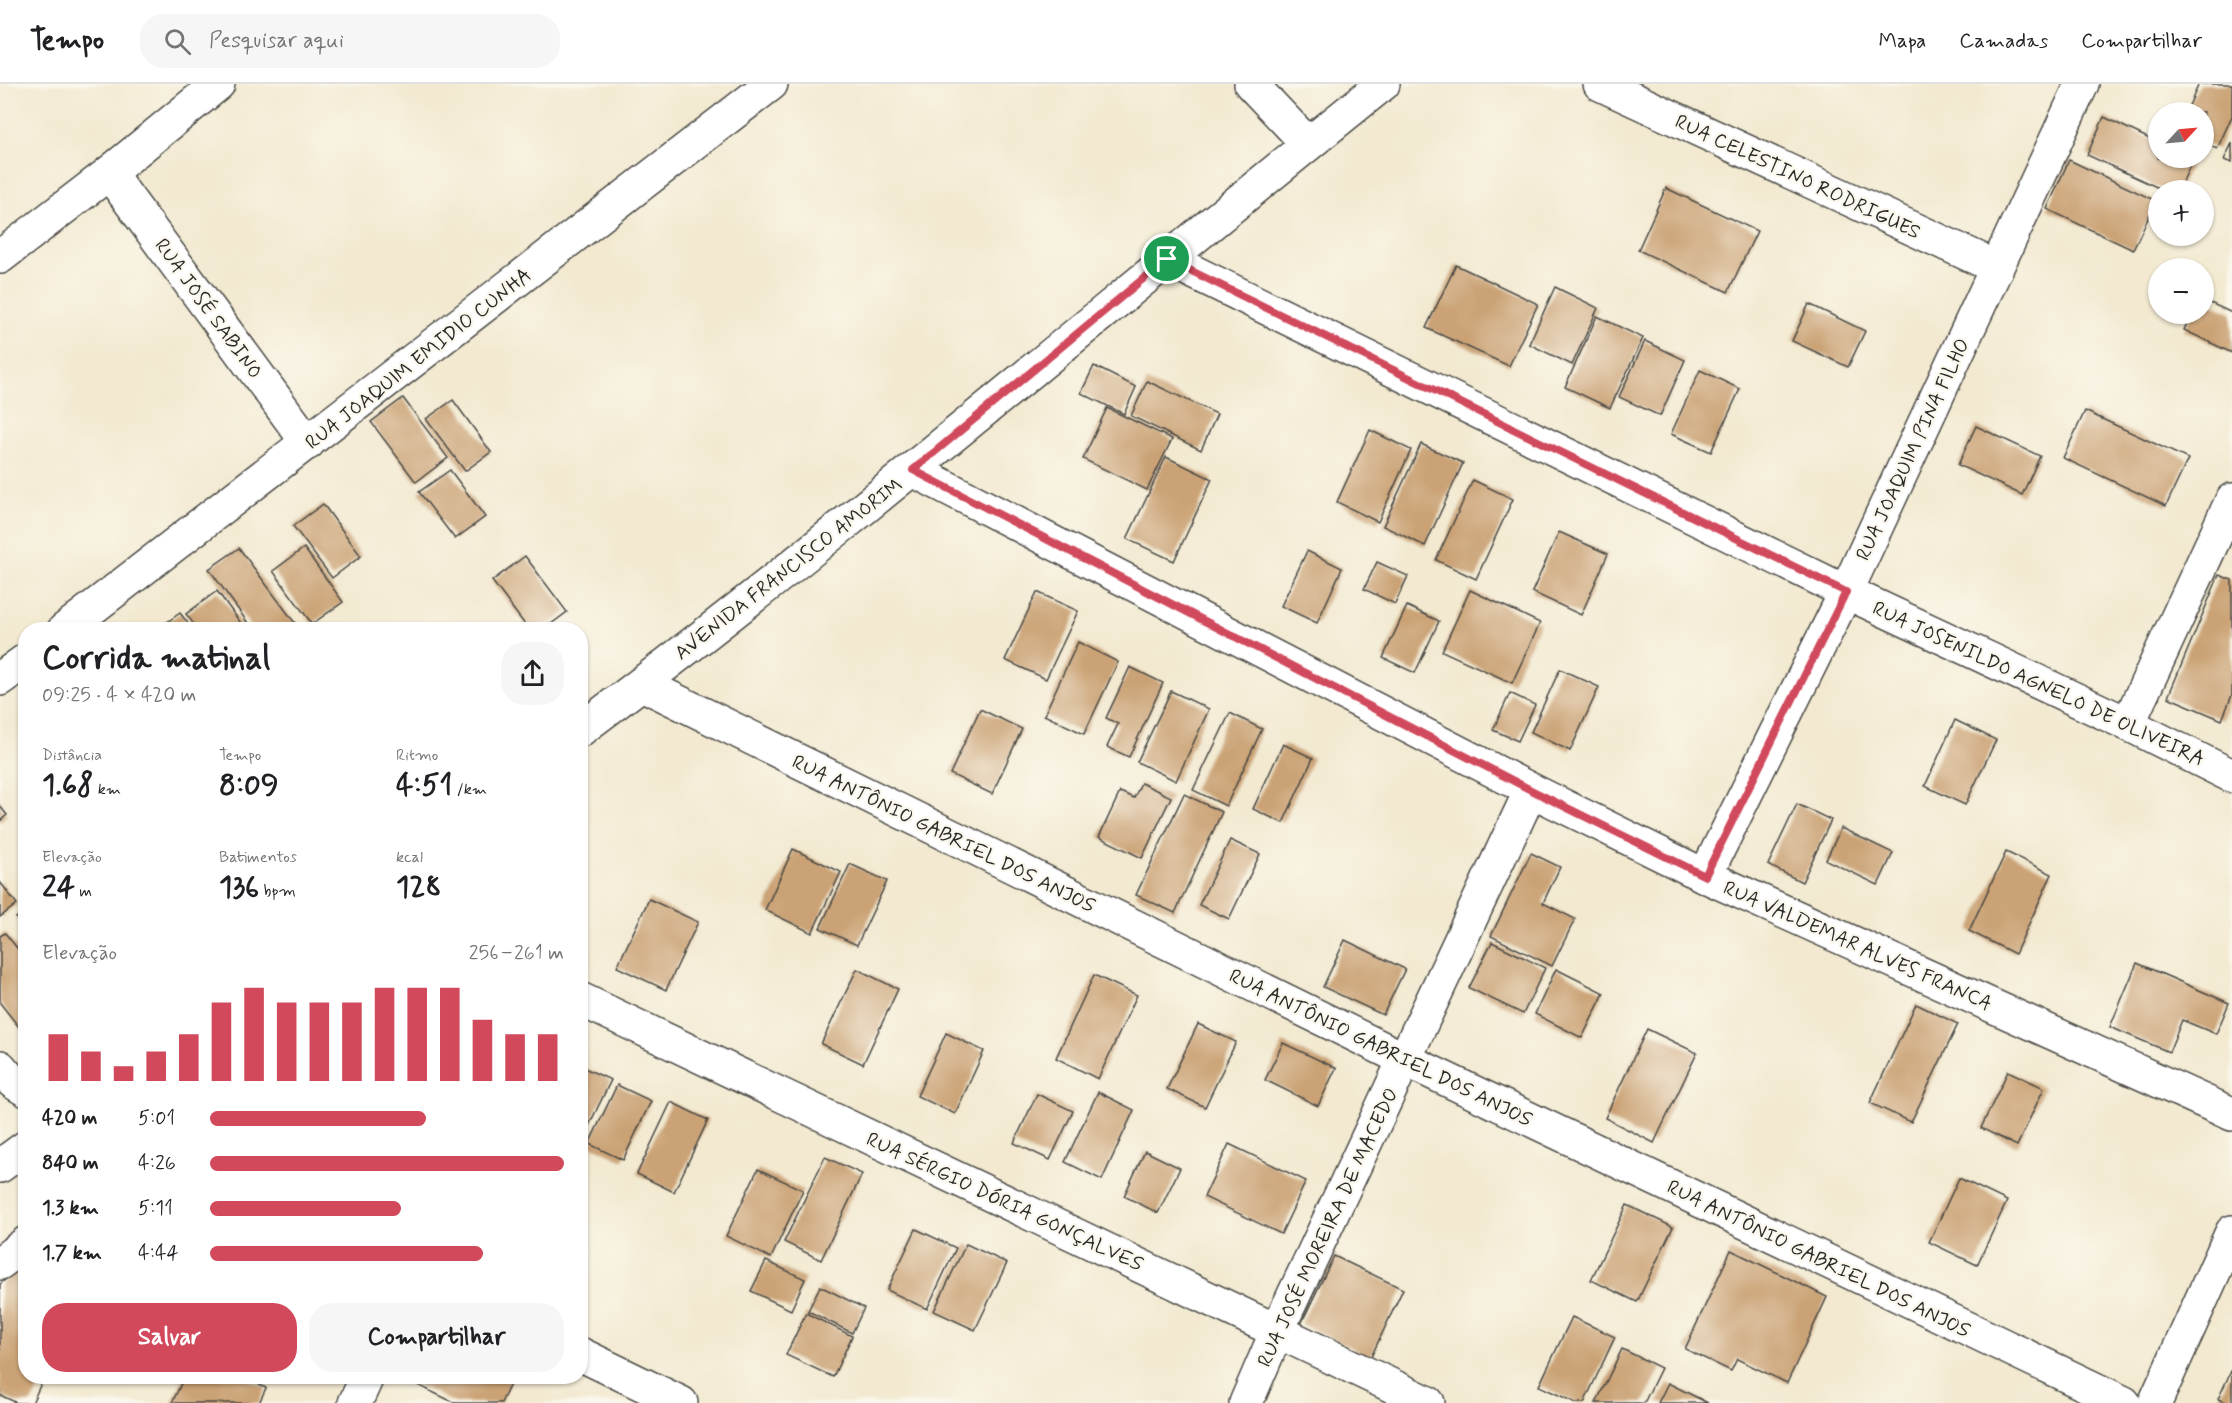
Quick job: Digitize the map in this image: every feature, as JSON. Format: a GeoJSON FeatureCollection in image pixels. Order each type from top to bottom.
{"type":"FeatureCollection","features":[{"type":"Feature","properties":{"kind":"street","name":"RUA JOAQUIM EMIDIO CUNHA"},"geometry":{"type":"LineString","coordinates":[[74,622],[771,84]]}},
{"type":"Feature","properties":{"kind":"street"},"geometry":{"type":"LineString","coordinates":[[1251,84],[1308,144]]}},
{"type":"Feature","properties":{"kind":"street","name":"AVENIDA FRANCISCO AMORIM"},"geometry":{"type":"LineString","coordinates":[[588,724],[913,470],[1167,259],[1383,84]]}},
{"type":"Feature","properties":{"kind":"street","name":"RUA CELESTINO RODRIGUES"},"geometry":{"type":"LineString","coordinates":[[1600,84],[1996,267]]}},
{"type":"Feature","properties":{"kind":"street","name":"RUA JOAQUIM PINA FILHO"},"geometry":{"type":"LineString","coordinates":[[1705,876],[1846,592],[2082,84]]}},
{"type":"Feature","properties":{"kind":"street"},"geometry":{"type":"LineString","coordinates":[[0,257],[109,173],[217,85]]}},
{"type":"Feature","properties":{"kind":"street","name":"RUA JOSÉ SABINO"},"geometry":{"type":"LineString","coordinates":[[109,173],[308,443]]}},
{"type":"Feature","properties":{"kind":"street","name":"RUA JOSENILDO AGNELO DE OLIVEIRA"},"geometry":{"type":"LineString","coordinates":[[1167,259],[1846,592],[2128,724],[2232,776]]}},
{"type":"Feature","properties":{"kind":"street","name":"RUA VALDEMAR ALVES FRANCA"},"geometry":{"type":"LineString","coordinates":[[913,470],[1531,790],[1705,876],[2232,1113]]}},
{"type":"Feature","properties":{"kind":"street"},"geometry":{"type":"LineString","coordinates":[[2128,724],[2232,500]]}},
{"type":"Feature","properties":{"kind":"street"},"geometry":{"type":"LineString","coordinates":[[0,679],[18,666]]}},
{"type":"Feature","properties":{"kind":"street","name":"RUA ANTÔNIO GABRIEL DOS ANJOS"},"geometry":{"type":"LineString","coordinates":[[642,684],[1406,1060],[2124,1403]]}},
{"type":"Feature","properties":{"kind":"street","name":"RUA JOSÉ MOREIRA DE MACEDO"},"geometry":{"type":"LineString","coordinates":[[1246,1403],[1277,1330],[1406,1060],[1531,790]]}},
{"type":"Feature","properties":{"kind":"street","name":"RUA SÉRGIO DÓRIA GONÇALVES"},"geometry":{"type":"LineString","coordinates":[[588,1003],[1428,1403]]}},
{"type":"Feature","properties":{"kind":"street"},"geometry":{"type":"LineString","coordinates":[[0,1067],[18,1085]]}},
{"type":"Feature","properties":{"kind":"street"},"geometry":{"type":"LineString","coordinates":[[0,1166],[18,1152]]}},
{"type":"Feature","properties":{"kind":"street"},"geometry":{"type":"LineString","coordinates":[[2155,1403],[2232,1232]]}},
{"type":"Feature","properties":{"kind":"street"},"geometry":{"type":"LineString","coordinates":[[0,1263],[18,1249]]}},
{"type":"Feature","properties":{"kind":"street"},"geometry":{"type":"LineString","coordinates":[[588,1358],[681,1403]]}},
{"type":"Feature","properties":{"kind":"street"},"geometry":{"type":"LineString","coordinates":[[355,1403],[364,1384]]}},
{"type":"Feature","properties":{"kind":"building"},"geometry":{"type":"Polygon","coordinates":[[[2199,84],[2232,84],[2232,116],[2217,149],[2214,148],[2214,102],[2191,102],[2199,84]]]}},
{"type":"Feature","properties":{"kind":"building"},"geometry":{"type":"Polygon","coordinates":[[[2104,117],[2148,138],[2148,168],[2189,168],[2184,180],[2148,180],[2148,183],[2087,155],[2104,117]]]}},
{"type":"Feature","properties":{"kind":"building"},"geometry":{"type":"Polygon","coordinates":[[[2232,143],[2232,163],[2224,160],[2232,143]]]}},
{"type":"Feature","properties":{"kind":"building"},"geometry":{"type":"Polygon","coordinates":[[[2069,160],[2148,197],[2148,218],[2133,250],[2047,209],[2069,160]]]}},
{"type":"Feature","properties":{"kind":"building"},"geometry":{"type":"Polygon","coordinates":[[[1666,188],[1757,231],[1728,292],[1638,250],[1666,188]]]}},
{"type":"Feature","properties":{"kind":"building"},"geometry":{"type":"Polygon","coordinates":[[[1456,265],[1538,304],[1509,366],[1426,328],[1456,265]]]}},
{"type":"Feature","properties":{"kind":"building"},"geometry":{"type":"Polygon","coordinates":[[[1555,287],[1598,308],[1572,365],[1529,344],[1555,287]]]}},
{"type":"Feature","properties":{"kind":"building"},"geometry":{"type":"Polygon","coordinates":[[[1809,304],[1865,331],[1848,367],[1792,341],[1809,304]]]}},
{"type":"Feature","properties":{"kind":"building"},"geometry":{"type":"Polygon","coordinates":[[[2214,305],[2232,313],[2232,353],[2184,330],[2187,324],[2214,324],[2214,305]]]}},
{"type":"Feature","properties":{"kind":"building"},"geometry":{"type":"Polygon","coordinates":[[[1597,316],[1643,338],[1610,408],[1565,387],[1597,316]]]}},
{"type":"Feature","properties":{"kind":"building"},"geometry":{"type":"Polygon","coordinates":[[[1645,341],[1685,360],[1660,416],[1619,397],[1645,341]]]}},
{"type":"Feature","properties":{"kind":"building"},"geometry":{"type":"Polygon","coordinates":[[[1094,366],[1136,387],[1124,414],[1081,393],[1094,366]]]}},
{"type":"Feature","properties":{"kind":"building"},"geometry":{"type":"Polygon","coordinates":[[[1700,370],[1740,389],[1711,452],[1671,434],[1700,370]]]}},
{"type":"Feature","properties":{"kind":"building"},"geometry":{"type":"Polygon","coordinates":[[[1147,381],[1217,414],[1201,450],[1131,416],[1147,381]]]}},
{"type":"Feature","properties":{"kind":"building"},"geometry":{"type":"Polygon","coordinates":[[[403,398],[448,458],[416,482],[371,422],[403,398]]]}},
{"type":"Feature","properties":{"kind":"building"},"geometry":{"type":"Polygon","coordinates":[[[453,400],[491,452],[465,471],[426,419],[453,400]]]}},
{"type":"Feature","properties":{"kind":"building"},"geometry":{"type":"Polygon","coordinates":[[[1107,408],[1172,439],[1147,490],[1083,459],[1107,408]]]}},
{"type":"Feature","properties":{"kind":"building"},"geometry":{"type":"Polygon","coordinates":[[[2085,411],[2188,459],[2166,506],[2063,458],[2085,411]]]}},
{"type":"Feature","properties":{"kind":"building"},"geometry":{"type":"Polygon","coordinates":[[[1976,426],[2040,456],[2022,495],[1958,465],[1976,426]]]}},
{"type":"Feature","properties":{"kind":"building"},"geometry":{"type":"Polygon","coordinates":[[[1370,430],[1411,450],[1378,522],[1337,502],[1370,430]]]}},
{"type":"Feature","properties":{"kind":"building"},"geometry":{"type":"Polygon","coordinates":[[[1421,444],[1463,463],[1425,546],[1383,526],[1421,444]]]}},
{"type":"Feature","properties":{"kind":"building"},"geometry":{"type":"Polygon","coordinates":[[[1166,457],[1212,479],[1174,561],[1127,539],[1166,457]]]}},
{"type":"Feature","properties":{"kind":"building"},"geometry":{"type":"Polygon","coordinates":[[[450,470],[485,517],[455,539],[419,492],[450,470]]]}},
{"type":"Feature","properties":{"kind":"building"},"geometry":{"type":"Polygon","coordinates":[[[1473,480],[1513,499],[1476,579],[1436,560],[1473,480]]]}},
{"type":"Feature","properties":{"kind":"building"},"geometry":{"type":"Polygon","coordinates":[[[323,504],[361,556],[332,578],[293,526],[323,504]]]}},
{"type":"Feature","properties":{"kind":"building"},"geometry":{"type":"Polygon","coordinates":[[[1559,532],[1608,554],[1581,615],[1532,592],[1559,532]]]}},
{"type":"Feature","properties":{"kind":"building"},"geometry":{"type":"Polygon","coordinates":[[[239,548],[294,622],[247,622],[209,569],[239,548]]]}},
{"type":"Feature","properties":{"kind":"building"},"geometry":{"type":"Polygon","coordinates":[[[304,548],[343,602],[315,622],[311,622],[273,571],[304,548]]]}},
{"type":"Feature","properties":{"kind":"building"},"geometry":{"type":"Polygon","coordinates":[[[1307,551],[1342,568],[1317,623],[1281,606],[1307,551]]]}},
{"type":"Feature","properties":{"kind":"building"},"geometry":{"type":"Polygon","coordinates":[[[525,556],[567,612],[554,622],[523,622],[492,581],[525,556]]]}},
{"type":"Feature","properties":{"kind":"building"},"geometry":{"type":"Polygon","coordinates":[[[1377,562],[1408,576],[1395,604],[1364,589],[1377,562]]]}},
{"type":"Feature","properties":{"kind":"building"},"geometry":{"type":"Polygon","coordinates":[[[2219,575],[2232,580],[2232,695],[2222,720],[2168,697],[2219,575]]]}},
{"type":"Feature","properties":{"kind":"building"},"geometry":{"type":"Polygon","coordinates":[[[1470,590],[1540,623],[1512,683],[1442,651],[1470,590]]]}},
{"type":"Feature","properties":{"kind":"building"},"geometry":{"type":"Polygon","coordinates":[[[217,591],[240,622],[192,622],[186,614],[217,591]]]}},
{"type":"Feature","properties":{"kind":"building"},"geometry":{"type":"Polygon","coordinates":[[[1037,592],[1078,611],[1046,679],[1005,660],[1037,592]]]}},
{"type":"Feature","properties":{"kind":"building"},"geometry":{"type":"Polygon","coordinates":[[[1407,606],[1439,621],[1415,673],[1383,658],[1407,606]]]}},
{"type":"Feature","properties":{"kind":"building"},"geometry":{"type":"Polygon","coordinates":[[[180,613],[187,622],[167,622],[180,613]]]}},
{"type":"Feature","properties":{"kind":"building"},"geometry":{"type":"Polygon","coordinates":[[[1078,642],[1118,662],[1084,734],[1044,715],[1078,642]]]}},
{"type":"Feature","properties":{"kind":"building"},"geometry":{"type":"Polygon","coordinates":[[[1130,667],[1163,683],[1129,757],[1107,747],[1118,724],[1106,718],[1130,667]]]}},
{"type":"Feature","properties":{"kind":"building"},"geometry":{"type":"Polygon","coordinates":[[[1560,669],[1599,687],[1570,751],[1531,732],[1560,669]]]}},
{"type":"Feature","properties":{"kind":"building"},"geometry":{"type":"Polygon","coordinates":[[[1171,691],[1209,709],[1176,781],[1137,762],[1171,691]]]}},
{"type":"Feature","properties":{"kind":"building"},"geometry":{"type":"Polygon","coordinates":[[[1510,693],[1535,705],[1518,741],[1493,730],[1510,693]]]}},
{"type":"Feature","properties":{"kind":"building"},"geometry":{"type":"Polygon","coordinates":[[[980,709],[1022,729],[992,794],[950,774],[980,709]]]}},
{"type":"Feature","properties":{"kind":"building"},"geometry":{"type":"Polygon","coordinates":[[[1230,713],[1262,729],[1226,806],[1193,790],[1230,713]]]}},
{"type":"Feature","properties":{"kind":"building"},"geometry":{"type":"Polygon","coordinates":[[[1955,720],[1996,740],[1965,805],[1925,786],[1955,720]]]}},
{"type":"Feature","properties":{"kind":"building"},"geometry":{"type":"Polygon","coordinates":[[[1283,744],[1313,758],[1283,823],[1253,809],[1283,744]]]}},
{"type":"Feature","properties":{"kind":"building"},"geometry":{"type":"Polygon","coordinates":[[[1141,783],[1171,797],[1142,858],[1099,837],[1120,792],[1134,798],[1141,783]]]}},
{"type":"Feature","properties":{"kind":"building"},"geometry":{"type":"Polygon","coordinates":[[[1184,794],[1222,812],[1175,913],[1136,895],[1184,794]]]}},
{"type":"Feature","properties":{"kind":"building"},"geometry":{"type":"Polygon","coordinates":[[[1797,804],[1831,820],[1802,882],[1768,865],[1797,804]]]}},
{"type":"Feature","properties":{"kind":"building"},"geometry":{"type":"Polygon","coordinates":[[[0,806],[7,815],[0,821],[0,806]]]}},
{"type":"Feature","properties":{"kind":"building"},"geometry":{"type":"Polygon","coordinates":[[[1841,828],[1893,853],[1878,885],[1826,860],[1841,828]]]}},
{"type":"Feature","properties":{"kind":"building"},"geometry":{"type":"Polygon","coordinates":[[[1230,840],[1260,854],[1229,919],[1199,905],[1230,840]]]}},
{"type":"Feature","properties":{"kind":"building"},"geometry":{"type":"Polygon","coordinates":[[[793,849],[841,872],[812,933],[765,910],[793,849]]]}},
{"type":"Feature","properties":{"kind":"building"},"geometry":{"type":"Polygon","coordinates":[[[2006,852],[2052,874],[2015,954],[1969,931],[2006,852]]]}},
{"type":"Feature","properties":{"kind":"building"},"geometry":{"type":"Polygon","coordinates":[[[1531,853],[1560,867],[1543,903],[1575,919],[1552,966],[1491,936],[1531,853]]]}},
{"type":"Feature","properties":{"kind":"building"},"geometry":{"type":"Polygon","coordinates":[[[850,864],[887,881],[857,945],[820,928],[850,864]]]}},
{"type":"Feature","properties":{"kind":"building"},"geometry":{"type":"Polygon","coordinates":[[[0,882],[17,904],[0,917],[0,882]]]}},
{"type":"Feature","properties":{"kind":"building"},"geometry":{"type":"Polygon","coordinates":[[[649,899],[698,922],[666,990],[617,967],[649,899]]]}},
{"type":"Feature","properties":{"kind":"building"},"geometry":{"type":"Polygon","coordinates":[[[5,933],[18,949],[18,1026],[0,1003],[0,936],[5,933]]]}},
{"type":"Feature","properties":{"kind":"building"},"geometry":{"type":"Polygon","coordinates":[[[1345,940],[1405,969],[1383,1015],[1323,987],[1345,940]]]}},
{"type":"Feature","properties":{"kind":"building"},"geometry":{"type":"Polygon","coordinates":[[[1492,942],[1545,968],[1523,1014],[1469,988],[1492,942]]]}},
{"type":"Feature","properties":{"kind":"building"},"geometry":{"type":"Polygon","coordinates":[[[2137,963],[2229,1003],[2216,1034],[2182,1020],[2169,1052],[2110,1027],[2137,963]]]}},
{"type":"Feature","properties":{"kind":"building"},"geometry":{"type":"Polygon","coordinates":[[[857,969],[898,989],[863,1064],[821,1044],[857,969]]]}},
{"type":"Feature","properties":{"kind":"building"},"geometry":{"type":"Polygon","coordinates":[[[1556,969],[1604,993],[1582,1038],[1535,1014],[1556,969]]]}},
{"type":"Feature","properties":{"kind":"building"},"geometry":{"type":"Polygon","coordinates":[[[1094,975],[1137,995],[1098,1079],[1056,1058],[1094,975]]]}},
{"type":"Feature","properties":{"kind":"building"},"geometry":{"type":"Polygon","coordinates":[[[1916,1004],[1958,1024],[1911,1122],[1870,1103],[1916,1004]]]}},
{"type":"Feature","properties":{"kind":"building"},"geometry":{"type":"Polygon","coordinates":[[[1198,1024],[1236,1042],[1205,1107],[1167,1089],[1198,1024]]]}},
{"type":"Feature","properties":{"kind":"building"},"geometry":{"type":"Polygon","coordinates":[[[1647,1029],[1697,1053],[1654,1143],[1605,1118],[1647,1029]]]}},
{"type":"Feature","properties":{"kind":"building"},"geometry":{"type":"Polygon","coordinates":[[[946,1033],[984,1051],[955,1114],[917,1096],[946,1033]]]}},
{"type":"Feature","properties":{"kind":"building"},"geometry":{"type":"Polygon","coordinates":[[[1283,1043],[1336,1068],[1318,1106],[1265,1080],[1283,1043]]]}},
{"type":"Feature","properties":{"kind":"building"},"geometry":{"type":"Polygon","coordinates":[[[588,1070],[611,1080],[588,1127],[588,1070]]]}},
{"type":"Feature","properties":{"kind":"building"},"geometry":{"type":"Polygon","coordinates":[[[2008,1071],[2044,1088],[2017,1146],[1981,1128],[2008,1071]]]}},
{"type":"Feature","properties":{"kind":"building"},"geometry":{"type":"Polygon","coordinates":[[[617,1085],[651,1101],[623,1160],[589,1144],[617,1085]]]}},
{"type":"Feature","properties":{"kind":"building"},"geometry":{"type":"Polygon","coordinates":[[[1098,1092],[1134,1110],[1102,1180],[1065,1162],[1098,1092]]]}},
{"type":"Feature","properties":{"kind":"building"},"geometry":{"type":"Polygon","coordinates":[[[1037,1094],[1073,1111],[1050,1160],[1014,1143],[1037,1094]]]}},
{"type":"Feature","properties":{"kind":"building"},"geometry":{"type":"Polygon","coordinates":[[[671,1102],[708,1120],[674,1192],[637,1174],[671,1102]]]}},
{"type":"Feature","properties":{"kind":"building"},"geometry":{"type":"Polygon","coordinates":[[[1229,1144],[1306,1181],[1281,1234],[1204,1197],[1229,1144]]]}},
{"type":"Feature","properties":{"kind":"building"},"geometry":{"type":"Polygon","coordinates":[[[1145,1151],[1180,1168],[1158,1213],[1124,1196],[1145,1151]]]}},
{"type":"Feature","properties":{"kind":"building"},"geometry":{"type":"Polygon","coordinates":[[[825,1157],[862,1174],[821,1260],[784,1242],[825,1157]]]}},
{"type":"Feature","properties":{"kind":"building"},"geometry":{"type":"Polygon","coordinates":[[[758,1169],[803,1190],[771,1258],[726,1236],[758,1169]]]}},
{"type":"Feature","properties":{"kind":"building"},"geometry":{"type":"Polygon","coordinates":[[[1959,1178],[2007,1201],[1977,1265],[1929,1242],[1959,1178]]]}},
{"type":"Feature","properties":{"kind":"building"},"geometry":{"type":"Polygon","coordinates":[[[1627,1205],[1673,1227],[1637,1302],[1591,1280],[1627,1205]]]}},
{"type":"Feature","properties":{"kind":"building"},"geometry":{"type":"Polygon","coordinates":[[[916,1229],[956,1248],[927,1309],[887,1290],[916,1229]]]}},
{"type":"Feature","properties":{"kind":"building"},"geometry":{"type":"Polygon","coordinates":[[[966,1244],[1007,1263],[975,1330],[934,1311],[966,1244]]]}},
{"type":"Feature","properties":{"kind":"building"},"geometry":{"type":"Polygon","coordinates":[[[1731,1250],[1827,1297],[1787,1383],[1737,1359],[1731,1371],[1685,1349],[1731,1250]]]}},
{"type":"Feature","properties":{"kind":"building"},"geometry":{"type":"Polygon","coordinates":[[[1334,1256],[1403,1289],[1371,1357],[1301,1324],[1334,1256]]]}},
{"type":"Feature","properties":{"kind":"building"},"geometry":{"type":"Polygon","coordinates":[[[766,1261],[805,1279],[791,1310],[751,1291],[766,1261]]]}},
{"type":"Feature","properties":{"kind":"building"},"geometry":{"type":"Polygon","coordinates":[[[18,1269],[18,1384],[41,1384],[32,1403],[17,1403],[0,1395],[0,1284],[18,1269]]]}},
{"type":"Feature","properties":{"kind":"building"},"geometry":{"type":"Polygon","coordinates":[[[820,1286],[864,1308],[852,1333],[808,1311],[820,1286]]]}},
{"type":"Feature","properties":{"kind":"building"},"geometry":{"type":"Polygon","coordinates":[[[806,1313],[852,1336],[833,1377],[786,1355],[806,1313]]]}},
{"type":"Feature","properties":{"kind":"building"},"geometry":{"type":"Polygon","coordinates":[[[1572,1317],[1615,1337],[1584,1403],[1576,1403],[1539,1386],[1572,1317]]]}},
{"type":"Feature","properties":{"kind":"building"},"geometry":{"type":"Polygon","coordinates":[[[1622,1349],[1661,1368],[1644,1403],[1596,1403],[1622,1349]]]}},
{"type":"Feature","properties":{"kind":"building"},"geometry":{"type":"Polygon","coordinates":[[[2232,1369],[2232,1403],[2227,1403],[2218,1399],[2232,1369]]]}},
{"type":"Feature","properties":{"kind":"building"},"geometry":{"type":"Polygon","coordinates":[[[1668,1383],[1708,1403],[1658,1403],[1668,1383]]]}},
{"type":"Feature","properties":{"kind":"building"},"geometry":{"type":"Polygon","coordinates":[[[181,1384],[258,1384],[266,1388],[259,1403],[172,1403],[181,1384]]]}},
{"type":"Feature","properties":{"kind":"building"},"geometry":{"type":"Polygon","coordinates":[[[416,1384],[510,1384],[501,1403],[455,1403],[416,1384]]]}},
{"type":"Feature","properties":{"kind":"route"},"geometry":{"type":"LineString","coordinates":[[1167,259],[1846,592],[1705,876],[1531,790],[913,470],[1167,259]]}}]}
